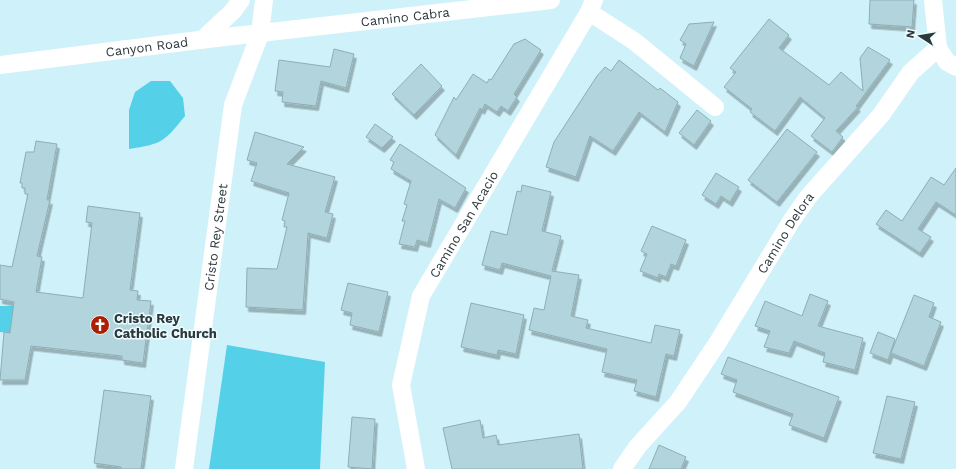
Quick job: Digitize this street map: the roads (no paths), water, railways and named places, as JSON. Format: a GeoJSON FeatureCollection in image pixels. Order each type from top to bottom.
{"type":"FeatureCollection","features":[{"type":"Feature","properties":{"kind":"street"},"geometry":{"type":"LineString","coordinates":[[202,40],[233,11],[241,0]]}},
{"type":"Feature","properties":{"kind":"street"},"geometry":{"type":"LineString","coordinates":[[260,34],[264,0]]}},
{"type":"Feature","properties":{"kind":"street","name":"Camino Cabra"},"geometry":{"type":"LineString","coordinates":[[260,34],[551,0]]}},
{"type":"Feature","properties":{"kind":"street"},"geometry":{"type":"LineString","coordinates":[[934,0],[938,48],[947,62],[956,67]]}},
{"type":"Feature","properties":{"kind":"street"},"geometry":{"type":"LineString","coordinates":[[591,6],[715,107]]}},
{"type":"Feature","properties":{"kind":"street","name":"Camino San Acacio"},"geometry":{"type":"LineString","coordinates":[[416,469],[402,385],[422,296],[591,6]]}},
{"type":"Feature","properties":{"kind":"street","name":"Canyon Road"},"geometry":{"type":"LineString","coordinates":[[0,65],[260,34]]}},
{"type":"Feature","properties":{"kind":"street","name":"Cristo Rey Street"},"geometry":{"type":"LineString","coordinates":[[184,469],[233,105],[260,34]]}},
{"type":"Feature","properties":{"kind":"street","name":"Camino Delora"},"geometry":{"type":"LineString","coordinates":[[622,469],[651,430],[678,402],[718,342],[808,196],[880,115],[911,72],[938,48]]}},
{"type":"Feature","properties":{"kind":"place","name":"Cristo Rey Catholic Church"},"geometry":{"type":"Point","coordinates":[100,325]}}]}
